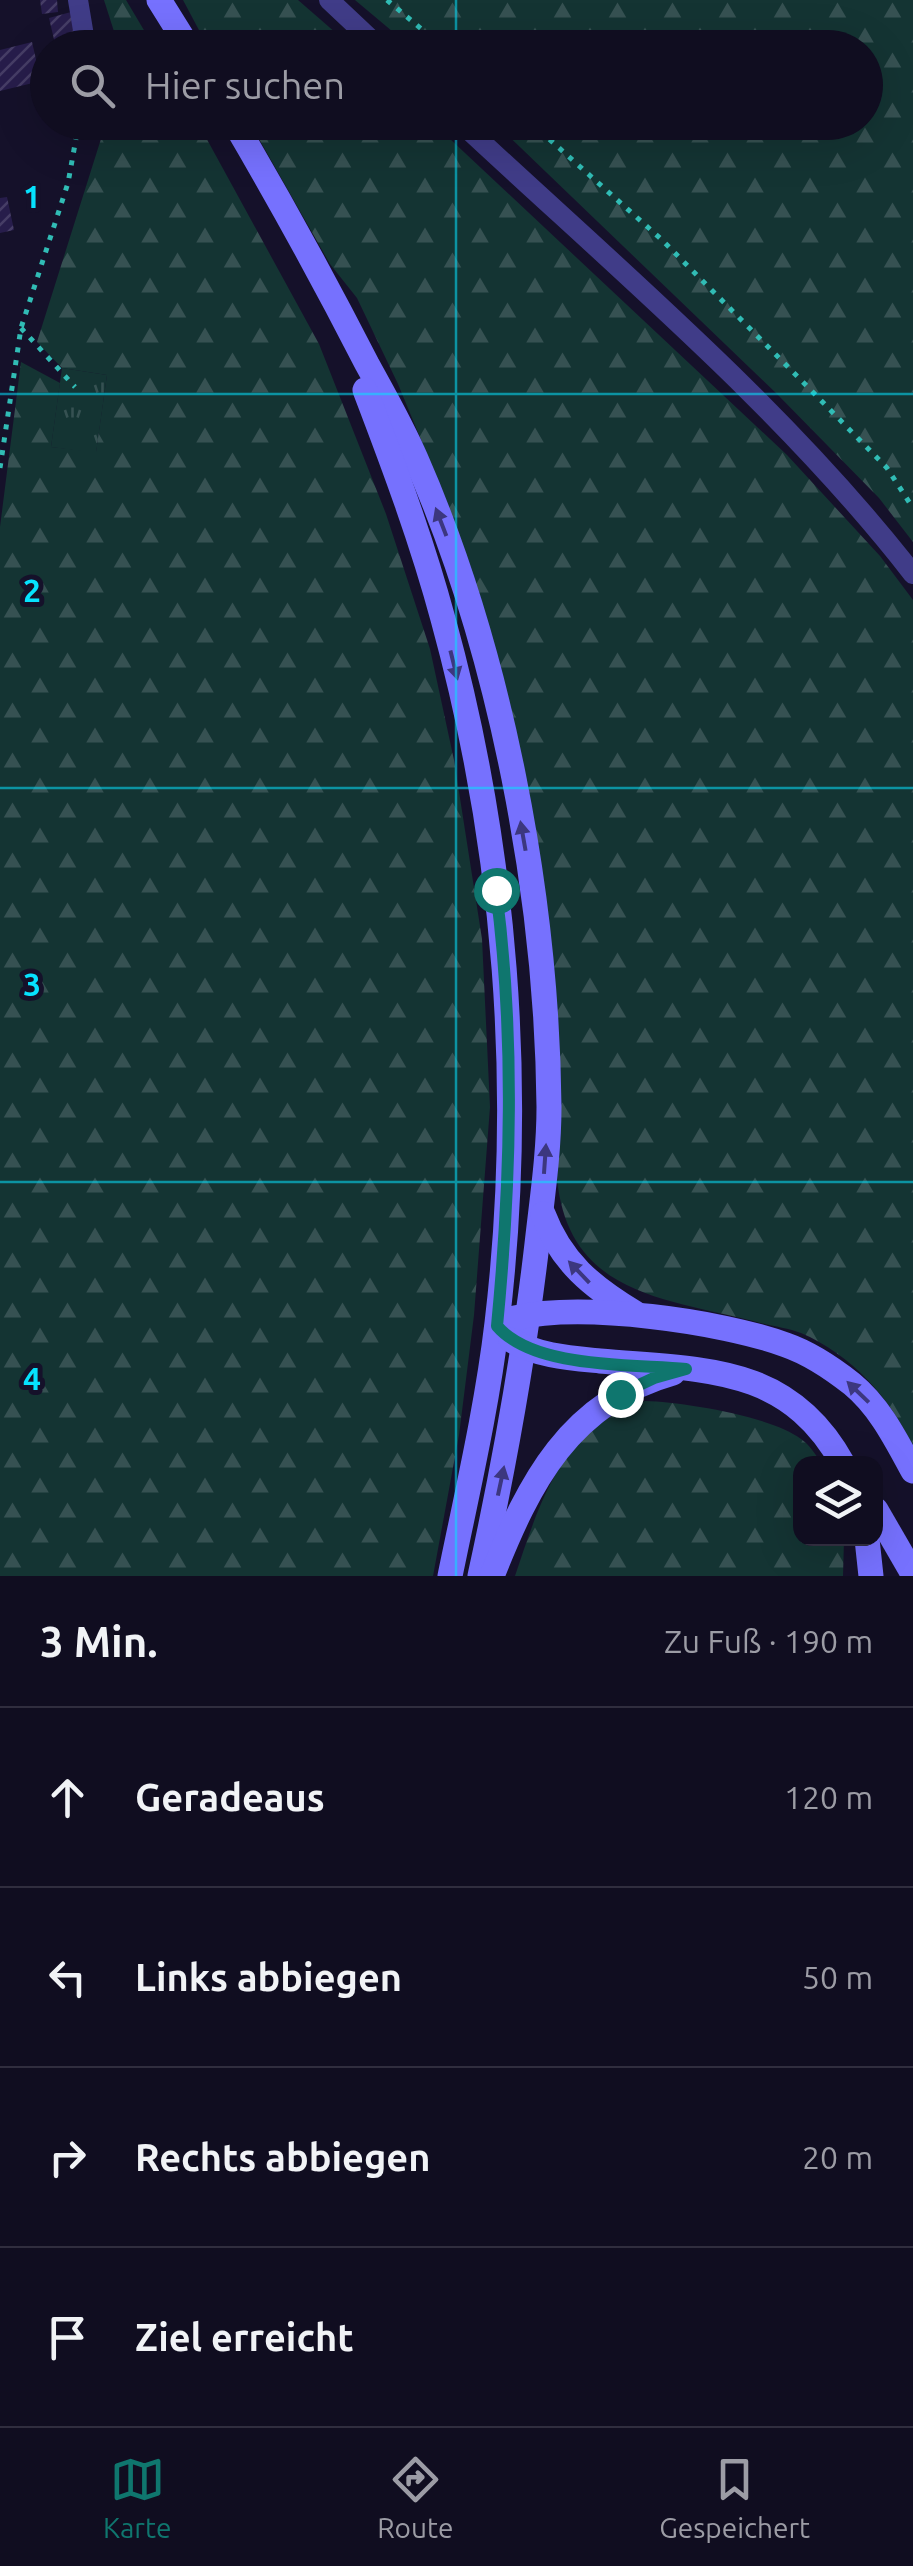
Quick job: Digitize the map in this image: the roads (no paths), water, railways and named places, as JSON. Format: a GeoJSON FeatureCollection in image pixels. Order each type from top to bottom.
{"type":"FeatureCollection","features":[{"type":"Feature","properties":{"kind":"main road"},"geometry":{"type":"LineString","coordinates":[[159,0],[178,30]]}},
{"type":"Feature","properties":{"kind":"main road"},"geometry":{"type":"LineString","coordinates":[[244,140],[322,274],[415,456],[444,527],[472,612],[502,730],[528,865],[545,1016],[549,1110],[524,1348],[512,1429],[480,1576]]}},
{"type":"Feature","properties":{"kind":"main road"},"geometry":{"type":"LineString","coordinates":[[322,274],[428,565],[466,712],[486,816],[507,984],[510,1075],[506,1231],[497,1326],[450,1576]]}},
{"type":"Feature","properties":{"kind":"main road"},"geometry":{"type":"LineString","coordinates":[[541,1208],[563,1256],[583,1278],[640,1316]]}},
{"type":"Feature","properties":{"kind":"main road"},"geometry":{"type":"LineString","coordinates":[[497,1326],[553,1310],[640,1316],[754,1335],[790,1346],[853,1385],[878,1412],[913,1471]]}},
{"type":"Feature","properties":{"kind":"main road"},"geometry":{"type":"LineString","coordinates":[[497,1326],[524,1348],[560,1358],[729,1375],[780,1393],[818,1427],[838,1456]]}},
{"type":"Feature","properties":{"kind":"main road"},"geometry":{"type":"LineString","coordinates":[[492,1576],[507,1538],[554,1453],[573,1430],[592,1411],[620,1394],[686,1369]]}},
{"type":"Feature","properties":{"kind":"main road"},"geometry":{"type":"LineString","coordinates":[[883,1522],[913,1574]]}},
{"type":"Feature","properties":{"kind":"main road"},"geometry":{"type":"LineString","coordinates":[[868,1546],[870,1576]]}},
{"type":"Feature","properties":{"kind":"street"},"geometry":{"type":"LineString","coordinates":[[78,0],[83,30]]}},
{"type":"Feature","properties":{"kind":"street"},"geometry":{"type":"LineString","coordinates":[[329,0],[361,30]]}},
{"type":"Feature","properties":{"kind":"street"},"geometry":{"type":"LineString","coordinates":[[479,140],[780,422],[846,490],[913,574]]}}]}
